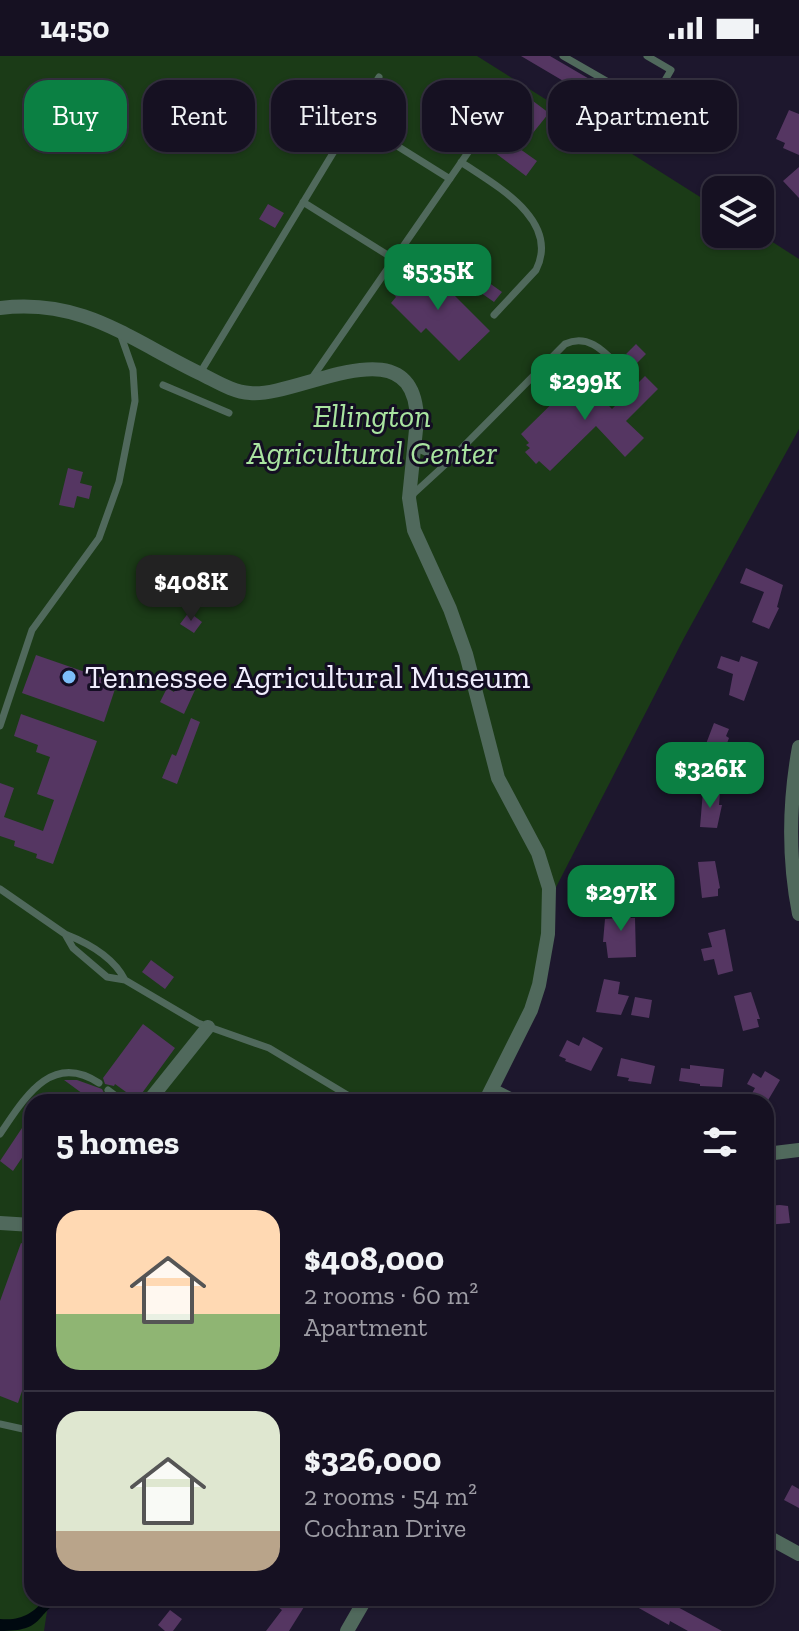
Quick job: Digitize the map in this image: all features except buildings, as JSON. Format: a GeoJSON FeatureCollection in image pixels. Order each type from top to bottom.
{"type":"FeatureCollection","features":[{"type":"Feature","properties":{"kind":"street"},"geometry":{"type":"LineString","coordinates":[[0,308],[42,306],[70,310],[119,331],[238,392],[272,393],[364,368],[380,369],[399,378],[410,389],[415,402],[409,498],[414,530],[455,624],[470,668],[490,754],[510,802],[538,853],[547,876],[550,899],[539,985],[531,1010],[490,1094]]}},
{"type":"Feature","properties":{"kind":"street"},"geometry":{"type":"LineString","coordinates":[[799,747],[790,827],[791,863],[799,914]]}},
{"type":"Feature","properties":{"kind":"street"},"geometry":{"type":"LineString","coordinates":[[154,1094],[208,1027]]}},
{"type":"Feature","properties":{"kind":"street"},"geometry":{"type":"LineString","coordinates":[[774,1153],[799,1150]]}},
{"type":"Feature","properties":{"kind":"street"},"geometry":{"type":"LineString","coordinates":[[0,1223],[24,1224]]}},
{"type":"Feature","properties":{"kind":"street"},"geometry":{"type":"LineString","coordinates":[[774,1540],[799,1554]]}},
{"type":"Feature","properties":{"kind":"street"},"geometry":{"type":"LineString","coordinates":[[347,1631],[361,1606]]}},
{"type":"Feature","properties":{"kind":"lane"},"geometry":{"type":"LineString","coordinates":[[563,56],[650,106],[671,70],[647,56]]}},
{"type":"Feature","properties":{"kind":"lane"},"geometry":{"type":"LineString","coordinates":[[200,373],[334,152]]}},
{"type":"Feature","properties":{"kind":"lane"},"geometry":{"type":"LineString","coordinates":[[406,152],[450,179]]}},
{"type":"Feature","properties":{"kind":"lane"},"geometry":{"type":"LineString","coordinates":[[309,383],[468,152]]}},
{"type":"Feature","properties":{"kind":"lane"},"geometry":{"type":"LineString","coordinates":[[461,162],[512,197],[533,223],[543,243],[541,262],[536,270],[494,315]]}},
{"type":"Feature","properties":{"kind":"lane"},"geometry":{"type":"LineString","coordinates":[[303,202],[394,259]]}},
{"type":"Feature","properties":{"kind":"lane"},"geometry":{"type":"LineString","coordinates":[[0,726],[32,630],[99,538],[119,482],[135,401],[133,370],[119,331]]}},
{"type":"Feature","properties":{"kind":"lane"},"geometry":{"type":"LineString","coordinates":[[409,498],[556,352],[572,341],[595,345],[624,371],[608,385]]}},
{"type":"Feature","properties":{"kind":"lane"},"geometry":{"type":"LineString","coordinates":[[163,385],[229,413]]}},
{"type":"Feature","properties":{"kind":"lane"},"geometry":{"type":"LineString","coordinates":[[414,447],[448,462]]}},
{"type":"Feature","properties":{"kind":"lane"},"geometry":{"type":"LineString","coordinates":[[0,889],[118,966],[125,980]]}},
{"type":"Feature","properties":{"kind":"lane"},"geometry":{"type":"LineString","coordinates":[[65,934],[73,948],[107,977],[125,980],[208,1027],[269,1048],[346,1094]]}},
{"type":"Feature","properties":{"kind":"lane"},"geometry":{"type":"LineString","coordinates":[[29,1094],[46,1078],[68,1073],[80,1074],[99,1083]]}},
{"type":"Feature","properties":{"kind":"lane"},"geometry":{"type":"LineString","coordinates":[[108,1090],[113,1094]]}},
{"type":"Feature","properties":{"kind":"lane"},"geometry":{"type":"LineString","coordinates":[[0,1134],[24,1100]]}},
{"type":"Feature","properties":{"kind":"lane"},"geometry":{"type":"LineString","coordinates":[[0,1424],[24,1429]]}},
{"type":"Feature","properties":{"kind":"green space","name":"Ellington Agricultural Center"},"geometry":{"type":"Polygon","coordinates":[[[0,56],[477,56],[515,80],[422,80],[422,152],[532,152],[532,91],[548,101],[548,152],[629,152],[702,198],[702,248],[774,248],[774,243],[799,259],[799,429],[684,638],[550,899],[539,985],[489,1094],[24,1094],[24,1606],[48,1606],[44,1631],[0,1631],[0,56]]]}},
{"type":"Feature","properties":{"kind":"shaded area"},"geometry":{"type":"Polygon","coordinates":[[[53,1606],[33,1625],[0,1631],[0,1619],[15,1619],[37,1608],[53,1606]]]}},
{"type":"Feature","properties":{"kind":"place","name":"Tennessee Agricultural Museum"},"geometry":{"type":"Point","coordinates":[69,677]}}]}
